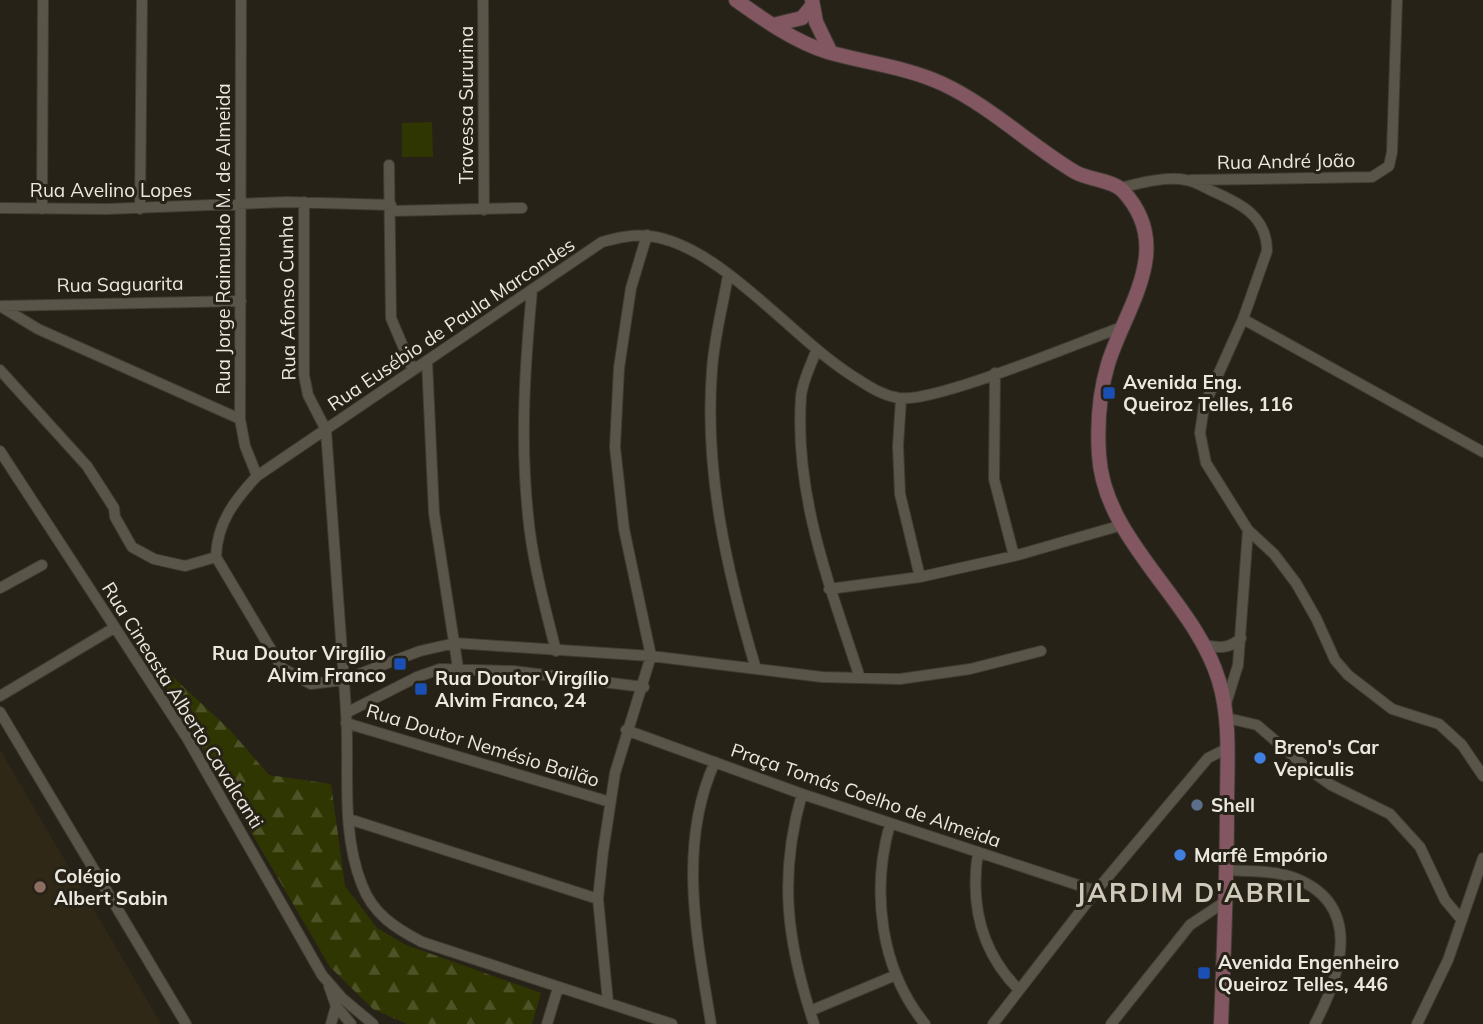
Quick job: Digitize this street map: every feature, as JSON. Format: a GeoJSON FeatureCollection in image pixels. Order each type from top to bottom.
{"type":"FeatureCollection","features":[{"type":"Feature","properties":{"kind":"main road"},"geometry":{"type":"LineString","coordinates":[[736,0],[804,43],[945,85],[1076,173],[1120,188],[1136,208],[1143,227],[1146,253],[1141,289],[1104,380],[1098,421],[1099,460],[1107,493],[1122,525],[1204,645],[1219,679],[1226,713],[1228,748],[1221,1024]]}},
{"type":"Feature","properties":{"kind":"main road"},"geometry":{"type":"LineString","coordinates":[[773,25],[802,18],[812,3]]}},
{"type":"Feature","properties":{"kind":"main road"},"geometry":{"type":"LineString","coordinates":[[812,3],[816,22],[831,53]]}},
{"type":"Feature","properties":{"kind":"street"},"geometry":{"type":"LineString","coordinates":[[42,209],[43,0]]}},
{"type":"Feature","properties":{"kind":"street"},"geometry":{"type":"LineString","coordinates":[[141,208],[142,0]]}},
{"type":"Feature","properties":{"kind":"street","name":"Rua Jorge Raimundo M. de Almeida"},"geometry":{"type":"LineString","coordinates":[[242,0],[240,419],[245,446],[257,476]]}},
{"type":"Feature","properties":{"kind":"street","name":"Travessa Sururina"},"geometry":{"type":"LineString","coordinates":[[483,0],[484,210]]}},
{"type":"Feature","properties":{"kind":"street","name":"Rua André João"},"geometry":{"type":"LineString","coordinates":[[1120,188],[1144,182],[1187,180],[1372,177],[1385,171],[1391,162],[1392,152],[1397,0]]}},
{"type":"Feature","properties":{"kind":"street"},"geometry":{"type":"LineString","coordinates":[[389,165],[391,318],[413,370]]}},
{"type":"Feature","properties":{"kind":"street"},"geometry":{"type":"LineString","coordinates":[[1187,180],[1247,208],[1263,228],[1267,251],[1243,319],[1207,398],[1200,433],[1206,463],[1248,530],[1274,554],[1296,583],[1335,660],[1348,675],[1392,709],[1440,724],[1462,745],[1483,776]]}},
{"type":"Feature","properties":{"kind":"street","name":"Rua Avelino Lopes"},"geometry":{"type":"LineString","coordinates":[[0,208],[141,208],[303,202],[439,212],[522,208]]}},
{"type":"Feature","properties":{"kind":"street","name":"Rua Afonso Cunha"},"geometry":{"type":"LineString","coordinates":[[303,202],[304,375],[308,395],[326,429]]}},
{"type":"Feature","properties":{"kind":"street"},"geometry":{"type":"LineString","coordinates":[[608,1002],[598,899],[610,802],[626,730],[644,687],[651,656],[624,529],[615,447],[621,354],[631,288],[646,235]]}},
{"type":"Feature","properties":{"kind":"street","name":"Rua Eusébio de Paula Marcondes"},"geometry":{"type":"LineString","coordinates":[[672,1024],[422,942],[394,928],[377,910],[362,884],[349,819],[346,718],[326,429],[602,242],[646,235],[666,239],[692,250],[728,275],[816,351],[881,394],[901,399]]}},
{"type":"Feature","properties":{"kind":"street"},"geometry":{"type":"LineString","coordinates":[[728,275],[712,368],[713,482],[729,573],[756,669]]}},
{"type":"Feature","properties":{"kind":"street"},"geometry":{"type":"LineString","coordinates":[[532,290],[525,370],[523,448],[528,517],[556,651]]}},
{"type":"Feature","properties":{"kind":"street","name":"Rua Saguarita"},"geometry":{"type":"LineString","coordinates":[[0,306],[241,301]]}},
{"type":"Feature","properties":{"kind":"street"},"geometry":{"type":"LineString","coordinates":[[0,306],[38,329],[240,419]]}},
{"type":"Feature","properties":{"kind":"street"},"geometry":{"type":"LineString","coordinates":[[1243,319],[1483,452]]}},
{"type":"Feature","properties":{"kind":"street"},"geometry":{"type":"LineString","coordinates":[[920,577],[900,494],[898,446],[901,399],[937,393],[1125,326]]}},
{"type":"Feature","properties":{"kind":"street"},"geometry":{"type":"LineString","coordinates":[[816,351],[801,395],[808,514],[828,589],[860,678]]}},
{"type":"Feature","properties":{"kind":"street"},"geometry":{"type":"LineString","coordinates":[[427,361],[434,513],[458,668]]}},
{"type":"Feature","properties":{"kind":"street"},"geometry":{"type":"LineString","coordinates":[[0,370],[87,466],[114,508],[115,517],[132,547],[154,559],[185,566],[216,557]]}},
{"type":"Feature","properties":{"kind":"street"},"geometry":{"type":"LineString","coordinates":[[995,373],[994,479],[1014,556]]}},
{"type":"Feature","properties":{"kind":"street"},"geometry":{"type":"LineString","coordinates":[[326,429],[257,476],[233,502],[216,540],[216,557],[282,668],[311,684],[343,680],[420,651],[455,643],[651,656],[756,669],[900,679],[970,669],[1041,650]]}},
{"type":"Feature","properties":{"kind":"street","name":"Rua Cineasta Alberto Cavalcanti"},"geometry":{"type":"LineString","coordinates":[[0,451],[68,551],[114,628],[187,738],[328,983],[336,1006],[351,1024]]}},
{"type":"Feature","properties":{"kind":"street"},"geometry":{"type":"LineString","coordinates":[[828,589],[920,577],[1014,556],[1122,525]]}},
{"type":"Feature","properties":{"kind":"street"},"geometry":{"type":"LineString","coordinates":[[1248,530],[1241,638],[1234,686],[1226,713],[1257,724],[1307,768],[1396,819],[1420,847],[1445,900],[1461,919]]}},
{"type":"Feature","properties":{"kind":"street"},"geometry":{"type":"LineString","coordinates":[[0,588],[42,565]]}},
{"type":"Feature","properties":{"kind":"street"},"geometry":{"type":"LineString","coordinates":[[0,696],[114,628]]}},
{"type":"Feature","properties":{"kind":"street"},"geometry":{"type":"LineString","coordinates":[[1204,645],[1220,648],[1232,646],[1241,638]]}},
{"type":"Feature","properties":{"kind":"street"},"geometry":{"type":"LineString","coordinates":[[346,718],[417,677],[458,668],[644,687]]}},
{"type":"Feature","properties":{"kind":"street"},"geometry":{"type":"LineString","coordinates":[[0,712],[186,1024]]}},
{"type":"Feature","properties":{"kind":"street","name":"Rua Doutor Nemésio Bailão"},"geometry":{"type":"LineString","coordinates":[[346,718],[610,802]]}},
{"type":"Feature","properties":{"kind":"street","name":"Praça Tomás Coelho de Almeida"},"geometry":{"type":"LineString","coordinates":[[626,730],[890,824],[1096,891]]}},
{"type":"Feature","properties":{"kind":"street"},"geometry":{"type":"LineString","coordinates":[[993,1024],[1096,891],[1208,758],[1228,748]]}},
{"type":"Feature","properties":{"kind":"street"},"geometry":{"type":"LineString","coordinates":[[711,1024],[699,957],[693,875],[699,821],[709,776],[715,762]]}},
{"type":"Feature","properties":{"kind":"street"},"geometry":{"type":"LineString","coordinates":[[803,794],[791,847],[787,905],[793,954],[814,1024]]}},
{"type":"Feature","properties":{"kind":"street"},"geometry":{"type":"LineString","coordinates":[[349,819],[598,899]]}},
{"type":"Feature","properties":{"kind":"street"},"geometry":{"type":"LineString","coordinates":[[890,824],[881,860],[881,900],[885,936],[896,975],[925,1024]]}},
{"type":"Feature","properties":{"kind":"street"},"geometry":{"type":"LineString","coordinates":[[978,852],[975,892],[977,920],[997,962],[1019,990]]}},
{"type":"Feature","properties":{"kind":"street"},"geometry":{"type":"LineString","coordinates":[[1417,1024],[1448,960],[1483,858]]}},
{"type":"Feature","properties":{"kind":"street"},"geometry":{"type":"LineString","coordinates":[[1227,870],[1292,878],[1325,898],[1337,913],[1340,921],[1338,965],[1330,993],[1315,1024]]}},
{"type":"Feature","properties":{"kind":"street"},"geometry":{"type":"LineString","coordinates":[[1111,1024],[1190,925],[1226,901]]}},
{"type":"Feature","properties":{"kind":"street"},"geometry":{"type":"LineString","coordinates":[[810,1011],[896,975]]}},
{"type":"Feature","properties":{"kind":"street","name":"Rua Cineasta Alberto Cavalcanti"},"geometry":{"type":"LineString","coordinates":[[328,983],[373,1024]]}},
{"type":"Feature","properties":{"kind":"street"},"geometry":{"type":"LineString","coordinates":[[547,1024],[558,988]]}},
{"type":"Feature","properties":{"kind":"street"},"geometry":{"type":"LineString","coordinates":[[331,1024],[336,1006]]}},
{"type":"Feature","properties":{"kind":"shaded area","name":"Colégio Albert Sabin"},"geometry":{"type":"Polygon","coordinates":[[[0,750],[161,1024],[0,1024],[0,750]]]}},
{"type":"Feature","properties":{"kind":"green space"},"geometry":{"type":"Polygon","coordinates":[[[432,122],[433,157],[402,157],[402,123],[432,122]]]}},
{"type":"Feature","properties":{"kind":"green space"},"geometry":{"type":"Polygon","coordinates":[[[146,652],[229,729],[269,775],[331,784],[345,886],[377,928],[406,945],[541,993],[532,1024],[407,1024],[373,1009],[330,967],[146,652]]]}},
{"type":"Feature","properties":{"kind":"place","name":"Avenida Eng. Queiroz Telles, 116"},"geometry":{"type":"Point","coordinates":[1109,393]}},
{"type":"Feature","properties":{"kind":"place","name":"Rua Doutor Virgílio Alvim Franco"},"geometry":{"type":"Point","coordinates":[400,664]}},
{"type":"Feature","properties":{"kind":"place","name":"Rua Doutor Virgílio Alvim Franco, 24"},"geometry":{"type":"Point","coordinates":[421,689]}},
{"type":"Feature","properties":{"kind":"place","name":"Breno's Car Vepiculis"},"geometry":{"type":"Point","coordinates":[1260,758]}},
{"type":"Feature","properties":{"kind":"place","name":"Shell"},"geometry":{"type":"Point","coordinates":[1197,805]}},
{"type":"Feature","properties":{"kind":"place","name":"Marfê Empório"},"geometry":{"type":"Point","coordinates":[1180,855]}},
{"type":"Feature","properties":{"kind":"place","name":"Colégio Albert Sabin"},"geometry":{"type":"Point","coordinates":[40,887]}},
{"type":"Feature","properties":{"kind":"place","name":"Avenida Engenheiro Queiroz Telles, 446"},"geometry":{"type":"Point","coordinates":[1204,973]}},
{"type":"Feature","properties":{"kind":"district","name":"JARDIM D'ABRIL"},"geometry":{"type":"Point","coordinates":[1194,893]}}]}
